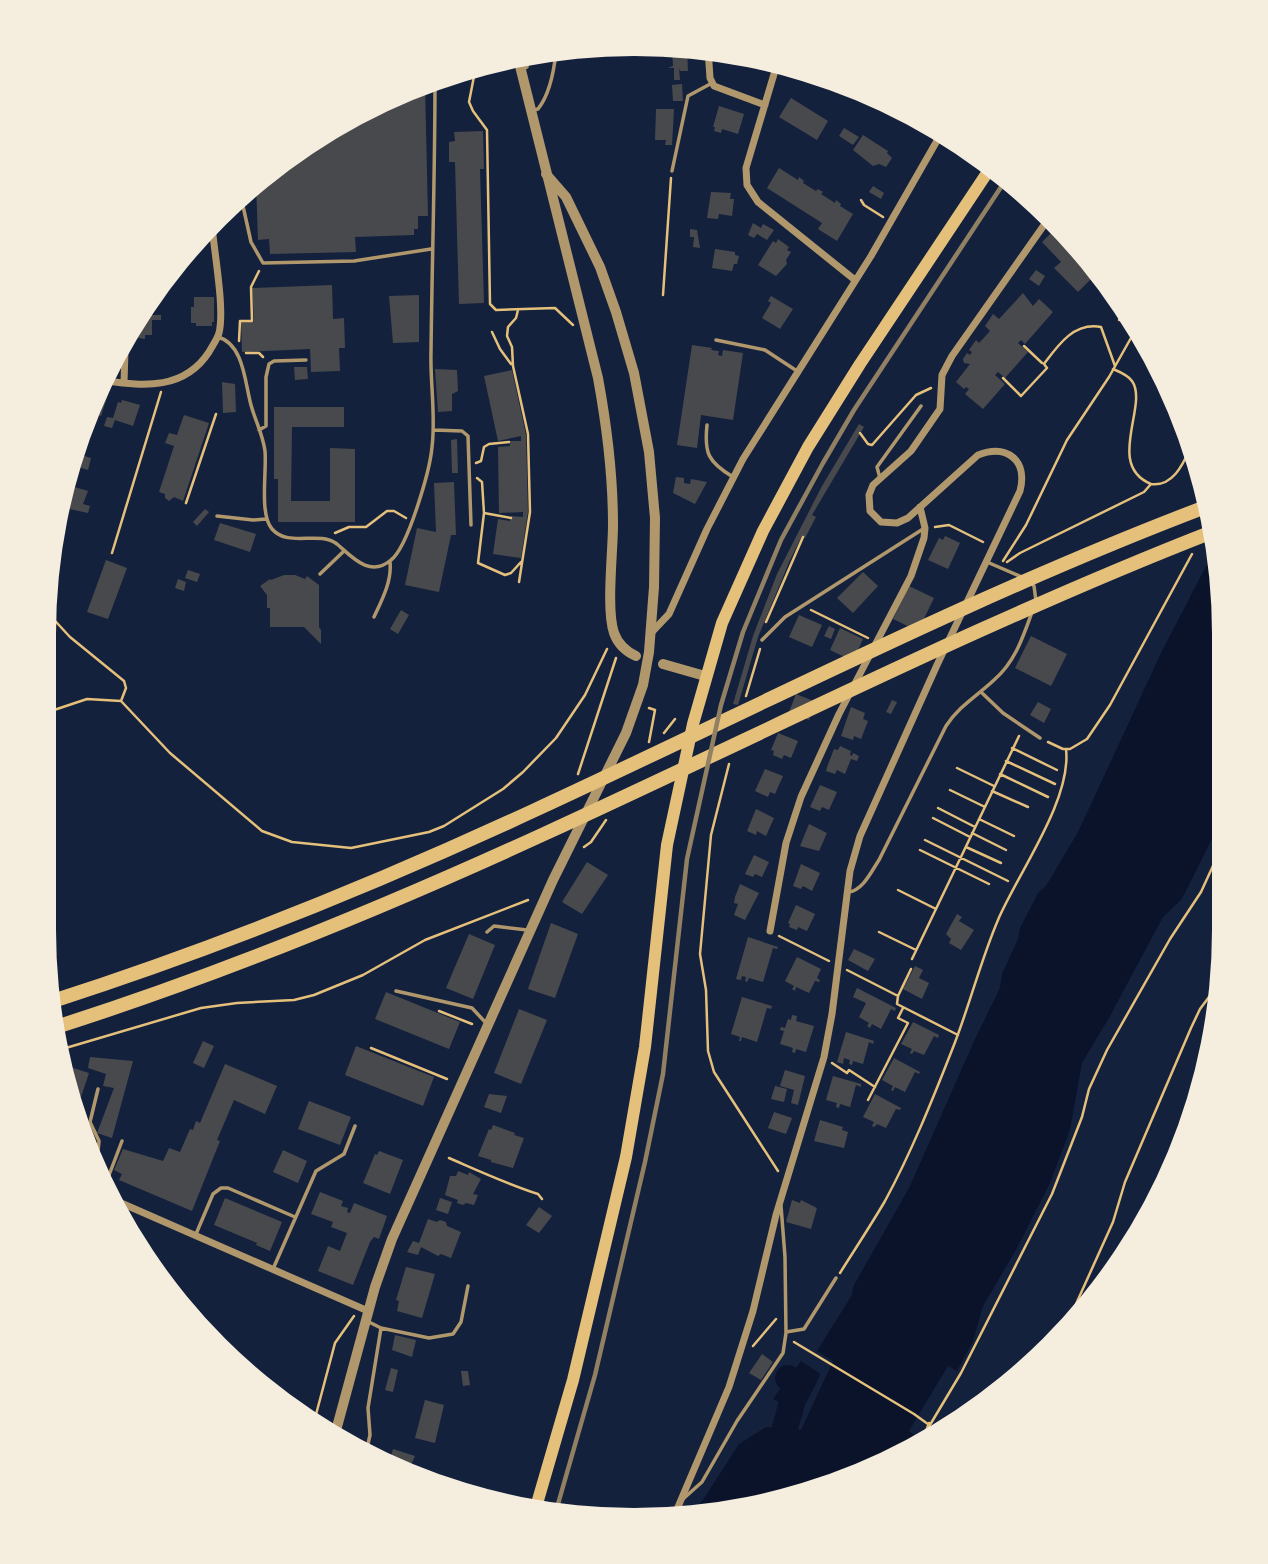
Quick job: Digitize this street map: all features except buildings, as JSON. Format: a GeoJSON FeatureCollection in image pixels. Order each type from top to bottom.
{"type":"FeatureCollection","features":[{"type":"Feature","properties":{"kind":"highway"},"geometry":{"type":"LineString","coordinates":[[60,998],[254,930],[373,882],[542,807],[982,600],[1198,510]]}},
{"type":"Feature","properties":{"kind":"highway"},"geometry":{"type":"LineString","coordinates":[[64,1025],[265,954],[373,910],[542,835],[981,629],[1203,536]]}},
{"type":"Feature","properties":{"kind":"main road"},"geometry":{"type":"LineString","coordinates":[[538,1500],[573,1380],[626,1157],[645,1047],[667,845],[705,676],[728,606],[788,482],[852,376],[986,175]]}},
{"type":"Feature","properties":{"kind":"street"},"geometry":{"type":"LineString","coordinates":[[708,61],[712,83],[720,90],[765,105]]}},
{"type":"Feature","properties":{"kind":"street"},"geometry":{"type":"LineString","coordinates":[[521,70],[598,379],[607,426],[613,523],[613,632],[622,647],[636,656]]}},
{"type":"Feature","properties":{"kind":"street"},"geometry":{"type":"LineString","coordinates":[[774,74],[746,168],[750,192],[787,227],[855,280]]}},
{"type":"Feature","properties":{"kind":"street"},"geometry":{"type":"LineString","coordinates":[[651,633],[669,614],[733,477],[878,244],[937,141]]}},
{"type":"Feature","properties":{"kind":"street"},"geometry":{"type":"LineString","coordinates":[[337,1426],[365,1313],[392,1239],[530,932],[632,719],[643,685],[651,633],[655,518],[649,452],[634,373],[617,312],[600,267],[566,197],[546,174]]}},
{"type":"Feature","properties":{"kind":"street"},"geometry":{"type":"LineString","coordinates":[[678,1506],[729,1387],[741,1350],[780,1201],[827,1044],[847,891],[860,836],[877,793],[1022,481],[1017,462],[1011,455],[989,451],[978,455],[920,508],[897,523],[876,519],[870,511],[868,501],[871,489],[921,438],[940,409],[942,375],[952,356],[1044,226]]}},
{"type":"Feature","properties":{"kind":"street"},"geometry":{"type":"LineString","coordinates":[[114,382],[164,383],[184,377],[193,371],[218,337],[220,312],[213,238]]}},
{"type":"Feature","properties":{"kind":"street"},"geometry":{"type":"LineString","coordinates":[[124,383],[125,361]]}},
{"type":"Feature","properties":{"kind":"street"},"geometry":{"type":"LineString","coordinates":[[770,932],[786,843],[801,797],[839,714],[911,576],[925,528],[920,508]]}},
{"type":"Feature","properties":{"kind":"street"},"geometry":{"type":"LineString","coordinates":[[663,664],[705,676]]}},
{"type":"Feature","properties":{"kind":"street"},"geometry":{"type":"LineString","coordinates":[[126,1205],[365,1313]]}},
{"type":"Feature","properties":{"kind":"lane"},"geometry":{"type":"LineString","coordinates":[[531,110],[538,109],[546,96],[555,62]]}},
{"type":"Feature","properties":{"kind":"lane"},"geometry":{"type":"LineString","coordinates":[[521,70],[527,66]]}},
{"type":"Feature","properties":{"kind":"lane"},"geometry":{"type":"LineString","coordinates":[[672,171],[688,96],[712,83]]}},
{"type":"Feature","properties":{"kind":"lane"},"geometry":{"type":"LineString","coordinates":[[218,337],[231,344],[240,360],[265,449],[266,519],[274,531],[283,537],[327,540],[356,562],[368,566],[390,562],[399,551],[412,519],[430,459],[434,430],[431,357],[435,92]]}},
{"type":"Feature","properties":{"kind":"lane"},"geometry":{"type":"LineString","coordinates":[[243,208],[250,242],[263,263],[354,261],[432,249]]}},
{"type":"Feature","properties":{"kind":"lane"},"geometry":{"type":"LineString","coordinates":[[716,340],[744,344],[765,351],[797,371]]}},
{"type":"Feature","properties":{"kind":"lane"},"geometry":{"type":"LineString","coordinates":[[259,430],[266,426],[266,377],[269,364],[274,361],[306,360]]}},
{"type":"Feature","properties":{"kind":"lane"},"geometry":{"type":"LineString","coordinates":[[880,478],[877,467],[921,405]]}},
{"type":"Feature","properties":{"kind":"lane"},"geometry":{"type":"LineString","coordinates":[[707,425],[707,452],[715,465],[733,477]]}},
{"type":"Feature","properties":{"kind":"lane"},"geometry":{"type":"LineString","coordinates":[[434,430],[457,430],[466,433],[469,440],[471,525]]}},
{"type":"Feature","properties":{"kind":"lane"},"geometry":{"type":"LineString","coordinates":[[217,516],[266,519]]}},
{"type":"Feature","properties":{"kind":"lane"},"geometry":{"type":"LineString","coordinates":[[762,640],[779,622],[802,606],[925,528]]}},
{"type":"Feature","properties":{"kind":"lane"},"geometry":{"type":"LineString","coordinates":[[320,574],[344,551]]}},
{"type":"Feature","properties":{"kind":"lane"},"geometry":{"type":"LineString","coordinates":[[374,617],[390,574],[390,562]]}},
{"type":"Feature","properties":{"kind":"lane"},"geometry":{"type":"LineString","coordinates":[[847,891],[857,890],[866,880],[956,711],[996,679],[1016,653],[1037,598],[1034,586],[1024,578],[986,562]]}},
{"type":"Feature","properties":{"kind":"lane"},"geometry":{"type":"LineString","coordinates":[[981,691],[1003,713],[1040,738]]}},
{"type":"Feature","properties":{"kind":"lane"},"geometry":{"type":"LineString","coordinates":[[487,932],[494,926],[530,932]]}},
{"type":"Feature","properties":{"kind":"lane"},"geometry":{"type":"LineString","coordinates":[[396,991],[472,1008],[488,1026]]}},
{"type":"Feature","properties":{"kind":"lane"},"geometry":{"type":"LineString","coordinates":[[97,1089],[90,1122],[99,1141],[98,1147]]}},
{"type":"Feature","properties":{"kind":"lane"},"geometry":{"type":"LineString","coordinates":[[272,1269],[316,1171],[344,1154],[355,1126]]}},
{"type":"Feature","properties":{"kind":"lane"},"geometry":{"type":"LineString","coordinates":[[110,1173],[122,1141]]}},
{"type":"Feature","properties":{"kind":"lane"},"geometry":{"type":"LineString","coordinates":[[196,1236],[214,1194],[221,1188],[228,1188],[295,1217]]}},
{"type":"Feature","properties":{"kind":"lane"},"geometry":{"type":"LineString","coordinates":[[680,1502],[702,1482],[737,1421],[781,1359],[786,1333],[784,1227],[780,1201]]}},
{"type":"Feature","properties":{"kind":"lane"},"geometry":{"type":"LineString","coordinates":[[786,1333],[802,1331],[836,1279]]}},
{"type":"Feature","properties":{"kind":"lane"},"geometry":{"type":"LineString","coordinates":[[365,1313],[381,1328],[429,1338],[453,1334],[461,1322],[468,1286]]}},
{"type":"Feature","properties":{"kind":"lane"},"geometry":{"type":"LineString","coordinates":[[368,1443],[368,1408],[381,1328]]}},
{"type":"Feature","properties":{"kind":"path"},"geometry":{"type":"LineString","coordinates":[[473,79],[469,102],[487,130],[490,304],[496,310],[555,308],[577,329]]}},
{"type":"Feature","properties":{"kind":"path"},"geometry":{"type":"LineString","coordinates":[[663,295],[672,171]]}},
{"type":"Feature","properties":{"kind":"path"},"geometry":{"type":"LineString","coordinates":[[861,200],[864,205],[884,217]]}},
{"type":"Feature","properties":{"kind":"path"},"geometry":{"type":"LineString","coordinates":[[240,332],[240,321],[252,321],[251,287],[263,263]]}},
{"type":"Feature","properties":{"kind":"path"},"geometry":{"type":"LineString","coordinates":[[517,310],[516,318],[508,327],[507,333],[512,347],[527,441],[527,521],[519,582]]}},
{"type":"Feature","properties":{"kind":"path"},"geometry":{"type":"LineString","coordinates":[[1044,364],[1070,333],[1092,325],[1101,327],[1114,367],[1132,382],[1137,393],[1129,453],[1139,476],[1151,484]]}},
{"type":"Feature","properties":{"kind":"path"},"geometry":{"type":"LineString","coordinates":[[492,332],[500,349],[513,365]]}},
{"type":"Feature","properties":{"kind":"path"},"geometry":{"type":"LineString","coordinates":[[999,567],[1026,525],[1067,440],[1131,338]]}},
{"type":"Feature","properties":{"kind":"path"},"geometry":{"type":"LineString","coordinates":[[1003,379],[1021,396],[1047,368],[1024,346]]}},
{"type":"Feature","properties":{"kind":"path"},"geometry":{"type":"LineString","coordinates":[[243,353],[256,353]]}},
{"type":"Feature","properties":{"kind":"path"},"geometry":{"type":"LineString","coordinates":[[112,553],[164,383]]}},
{"type":"Feature","properties":{"kind":"path"},"geometry":{"type":"LineString","coordinates":[[860,433],[868,444],[873,444],[916,395],[926,389],[941,387]]}},
{"type":"Feature","properties":{"kind":"path"},"geometry":{"type":"LineString","coordinates":[[186,503],[216,414]]}},
{"type":"Feature","properties":{"kind":"path"},"geometry":{"type":"LineString","coordinates":[[470,463],[481,461],[484,447],[489,444],[509,442]]}},
{"type":"Feature","properties":{"kind":"path"},"geometry":{"type":"LineString","coordinates":[[999,567],[1020,553],[1144,492],[1151,484],[1166,482],[1175,476],[1184,459]]}},
{"type":"Feature","properties":{"kind":"path"},"geometry":{"type":"LineString","coordinates":[[470,478],[479,478],[482,482],[484,513],[478,563],[505,575],[522,562]]}},
{"type":"Feature","properties":{"kind":"path"},"geometry":{"type":"LineString","coordinates":[[327,540],[334,533],[349,527],[369,526],[387,510],[412,519]]}},
{"type":"Feature","properties":{"kind":"path"},"geometry":{"type":"LineString","coordinates":[[484,513],[511,518]]}},
{"type":"Feature","properties":{"kind":"path"},"geometry":{"type":"LineString","coordinates":[[935,527],[948,525],[993,547]]}},
{"type":"Feature","properties":{"kind":"path"},"geometry":{"type":"LineString","coordinates":[[745,700],[765,625],[803,537]]}},
{"type":"Feature","properties":{"kind":"path"},"geometry":{"type":"LineString","coordinates":[[1040,738],[1066,749],[1083,743],[1110,705],[1195,548]]}},
{"type":"Feature","properties":{"kind":"path"},"geometry":{"type":"LineString","coordinates":[[802,606],[868,637]]}},
{"type":"Feature","properties":{"kind":"path"},"geometry":{"type":"LineString","coordinates":[[56,622],[70,637],[122,679],[127,688],[121,701]]}},
{"type":"Feature","properties":{"kind":"path"},"geometry":{"type":"LineString","coordinates":[[56,709],[87,699],[121,701],[170,753],[262,831],[292,842],[351,848],[429,832],[444,826],[503,789],[556,738],[585,695],[609,647]]}},
{"type":"Feature","properties":{"kind":"path"},"geometry":{"type":"LineString","coordinates":[[579,774],[616,658]]}},
{"type":"Feature","properties":{"kind":"path"},"geometry":{"type":"LineString","coordinates":[[647,746],[655,710],[649,708]]}},
{"type":"Feature","properties":{"kind":"path"},"geometry":{"type":"LineString","coordinates":[[912,958],[1023,726]]}},
{"type":"Feature","properties":{"kind":"path"},"geometry":{"type":"LineString","coordinates":[[1012,748],[1057,770]]}},
{"type":"Feature","properties":{"kind":"path"},"geometry":{"type":"LineString","coordinates":[[836,1279],[885,1200],[909,1151],[958,1035],[999,919],[1034,852],[1061,790],[1068,759],[1066,749]]}},
{"type":"Feature","properties":{"kind":"path"},"geometry":{"type":"LineString","coordinates":[[731,758],[711,835],[700,954],[706,990],[708,1051],[714,1072],[774,1165]]}},
{"type":"Feature","properties":{"kind":"path"},"geometry":{"type":"LineString","coordinates":[[1006,761],[1055,784]]}},
{"type":"Feature","properties":{"kind":"path"},"geometry":{"type":"LineString","coordinates":[[957,768],[1028,807]]}},
{"type":"Feature","properties":{"kind":"path"},"geometry":{"type":"LineString","coordinates":[[1000,774],[1048,797]]}},
{"type":"Feature","properties":{"kind":"path"},"geometry":{"type":"LineString","coordinates":[[950,790],[985,807]]}},
{"type":"Feature","properties":{"kind":"path"},"geometry":{"type":"LineString","coordinates":[[938,808],[975,827]]}},
{"type":"Feature","properties":{"kind":"path"},"geometry":{"type":"LineString","coordinates":[[933,818],[1006,850]]}},
{"type":"Feature","properties":{"kind":"path"},"geometry":{"type":"LineString","coordinates":[[979,818],[1014,836]]}},
{"type":"Feature","properties":{"kind":"path"},"geometry":{"type":"LineString","coordinates":[[925,840],[1008,881]]}},
{"type":"Feature","properties":{"kind":"path"},"geometry":{"type":"LineString","coordinates":[[966,846],[1001,863]]}},
{"type":"Feature","properties":{"kind":"path"},"geometry":{"type":"LineString","coordinates":[[920,850],[989,884]]}},
{"type":"Feature","properties":{"kind":"path"},"geometry":{"type":"LineString","coordinates":[[929,1427],[961,1373],[1052,1194],[1082,1117],[1089,1089],[1107,1050],[1163,951],[1201,892],[1212,868]]}},
{"type":"Feature","properties":{"kind":"path"},"geometry":{"type":"LineString","coordinates":[[898,890],[936,909]]}},
{"type":"Feature","properties":{"kind":"path"},"geometry":{"type":"LineString","coordinates":[[68,1048],[189,1011],[237,1003],[294,1000],[314,995],[352,981],[425,940],[528,900]]}},
{"type":"Feature","properties":{"kind":"path"},"geometry":{"type":"LineString","coordinates":[[879,932],[916,950]]}},
{"type":"Feature","properties":{"kind":"path"},"geometry":{"type":"LineString","coordinates":[[790,941],[822,957]]}},
{"type":"Feature","properties":{"kind":"path"},"geometry":{"type":"LineString","coordinates":[[911,969],[897,1004],[958,1035]]}},
{"type":"Feature","properties":{"kind":"path"},"geometry":{"type":"LineString","coordinates":[[847,970],[898,996]]}},
{"type":"Feature","properties":{"kind":"path"},"geometry":{"type":"LineString","coordinates":[[431,999],[438,1010],[472,1024]]}},
{"type":"Feature","properties":{"kind":"path"},"geometry":{"type":"LineString","coordinates":[[1077,1301],[1113,1222],[1125,1182],[1191,1028],[1208,999]]}},
{"type":"Feature","properties":{"kind":"path"},"geometry":{"type":"LineString","coordinates":[[868,1100],[908,1023],[898,1018],[904,1008]]}},
{"type":"Feature","properties":{"kind":"path"},"geometry":{"type":"LineString","coordinates":[[371,1048],[447,1079]]}},
{"type":"Feature","properties":{"kind":"path"},"geometry":{"type":"LineString","coordinates":[[836,1066],[847,1073],[849,1070],[875,1087]]}},
{"type":"Feature","properties":{"kind":"path"},"geometry":{"type":"LineString","coordinates":[[449,1158],[542,1199]]}},
{"type":"Feature","properties":{"kind":"path"},"geometry":{"type":"LineString","coordinates":[[316,1413],[335,1343],[365,1313]]}},
{"type":"Feature","properties":{"kind":"path"},"geometry":{"type":"LineString","coordinates":[[741,1350],[750,1349],[779,1313],[785,1314]]}},
{"type":"Feature","properties":{"kind":"path"},"geometry":{"type":"LineString","coordinates":[[794,1341],[932,1425]]}},
{"type":"Feature","properties":{"kind":"path"},"geometry":{"type":"LineString","coordinates":[[927,1428],[929,1424]]}},
{"type":"Feature","properties":{"kind":"water"},"geometry":{"type":"Polygon","coordinates":[[[1207,563],[1212,634],[1212,839],[1181,900],[1163,917],[1082,1063],[1070,1130],[1050,1183],[1017,1248],[983,1306],[973,1341],[957,1371],[948,1366],[909,1431],[915,1435],[855,1464],[820,1477],[747,1497],[700,1504],[739,1444],[766,1427],[801,1430],[833,1361],[817,1351],[852,1295],[853,1287],[910,1186],[1000,988],[1002,974],[1018,939],[1020,928],[1038,893],[1046,886],[1078,832],[1162,651],[1207,563]]]}},
{"type":"Feature","properties":{"kind":"water"},"geometry":{"type":"Polygon","coordinates":[[[801,1361],[820,1376],[803,1409],[803,1415],[773,1399],[801,1361]]]}},
{"type":"Feature","properties":{"kind":"waterway"},"geometry":{"type":"LineString","coordinates":[[776,1490],[784,1431],[797,1385],[788,1378]]}},
{"type":"Feature","properties":{"kind":"railway"},"geometry":{"type":"LineString","coordinates":[[558,1503],[595,1375],[645,1162],[663,1074],[687,859],[721,705],[743,632],[781,540],[823,463],[854,410],[1001,187]]}}]}
